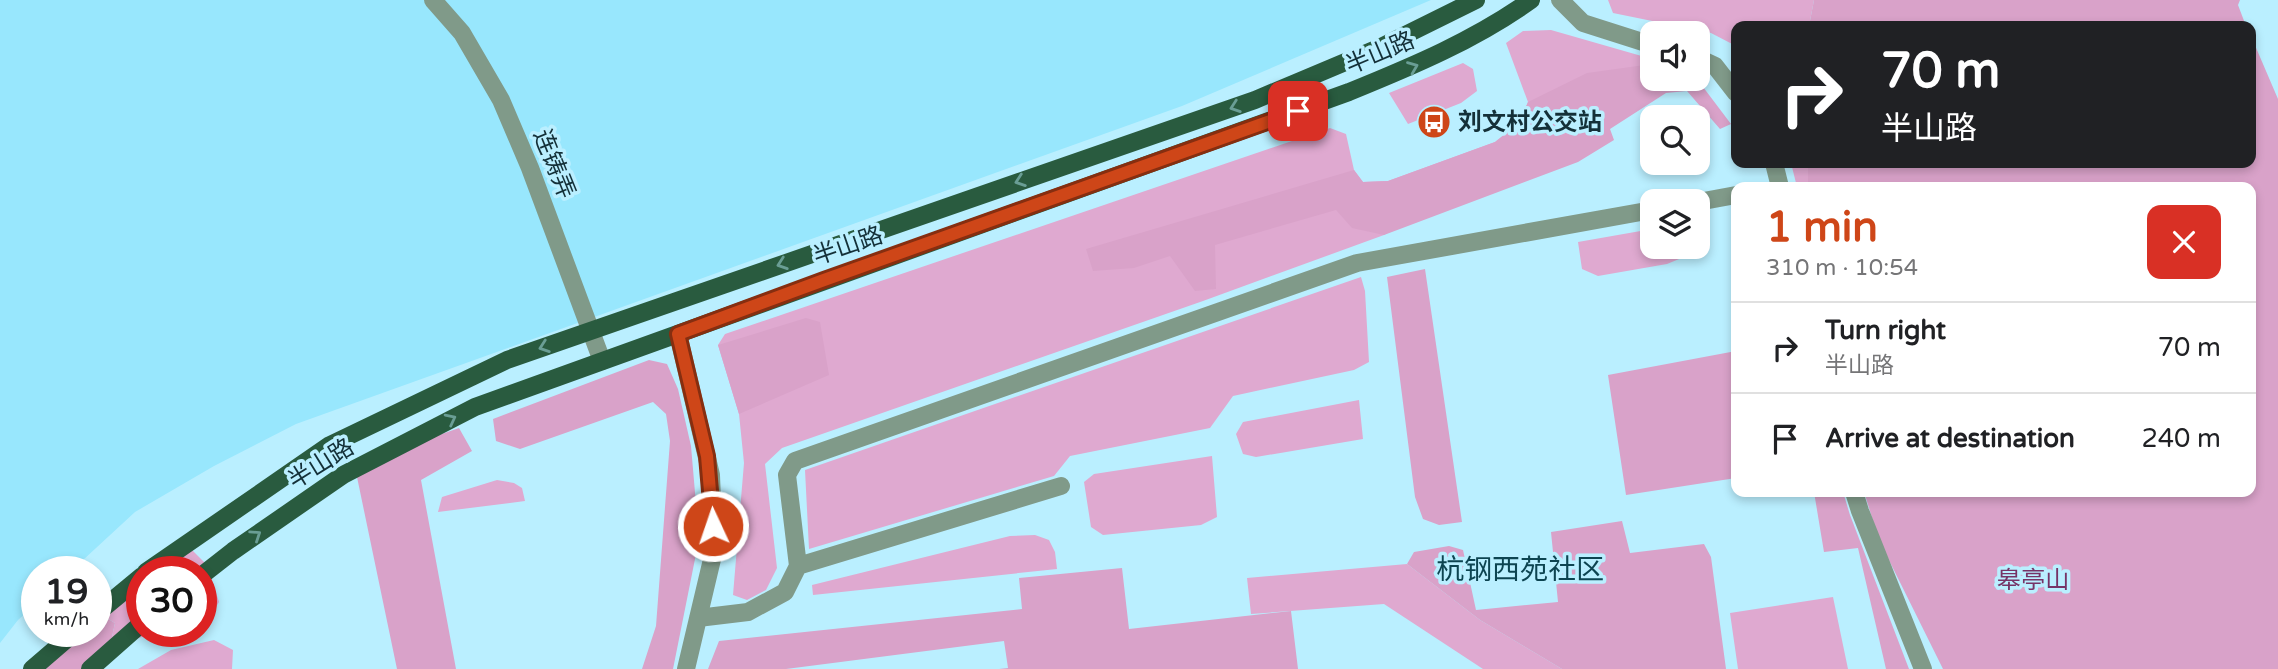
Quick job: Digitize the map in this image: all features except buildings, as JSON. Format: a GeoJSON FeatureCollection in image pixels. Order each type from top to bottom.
{"type":"FeatureCollection","features":[{"type":"Feature","properties":{"kind":"main road","name":"半山路"},"geometry":{"type":"LineString","coordinates":[[169,556],[330,445],[507,360],[1255,100],[1381,47],[1476,0]]}},
{"type":"Feature","properties":{"kind":"main road","name":"半山路"},"geometry":{"type":"LineString","coordinates":[[217,564],[343,475],[475,407],[1349,92],[1427,61],[1481,33],[1531,0]]}},
{"type":"Feature","properties":{"kind":"main road"},"geometry":{"type":"LineString","coordinates":[[112,601],[126,589]]}},
{"type":"Feature","properties":{"kind":"main road"},"geometry":{"type":"LineString","coordinates":[[90,669],[126,637]]}},
{"type":"Feature","properties":{"kind":"main road"},"geometry":{"type":"LineString","coordinates":[[32,669],[58,647]]}},
{"type":"Feature","properties":{"kind":"street","name":"连铸弄"},"geometry":{"type":"LineString","coordinates":[[432,0],[462,33],[501,100],[530,169],[602,361]]}},
{"type":"Feature","properties":{"kind":"street"},"geometry":{"type":"LineString","coordinates":[[1560,0],[1583,23],[1640,41]]}},
{"type":"Feature","properties":{"kind":"street"},"geometry":{"type":"LineString","coordinates":[[1710,64],[1731,87]]}},
{"type":"Feature","properties":{"kind":"street"},"geometry":{"type":"LineString","coordinates":[[1710,200],[1731,196]]}},
{"type":"Feature","properties":{"kind":"street"},"geometry":{"type":"LineString","coordinates":[[698,618],[748,612],[785,592],[797,566],[787,475],[795,461],[1357,263],[1640,212]]}},
{"type":"Feature","properties":{"kind":"street"},"geometry":{"type":"LineString","coordinates":[[678,334],[710,475],[714,551],[686,669]]}},
{"type":"Feature","properties":{"kind":"street"},"geometry":{"type":"LineString","coordinates":[[797,566],[1061,486]]}},
{"type":"Feature","properties":{"kind":"street"},"geometry":{"type":"LineString","coordinates":[[1856,497],[1923,669]]}},
{"type":"Feature","properties":{"kind":"shaded area"},"geometry":{"type":"Polygon","coordinates":[[[0,0],[1431,0],[1182,106],[296,424],[214,466],[135,512],[87,556],[21,556],[21,617],[0,643],[0,0]]]}},
{"type":"Feature","properties":{"kind":"shaded area"},"geometry":{"type":"Polygon","coordinates":[[[1608,0],[1814,0],[1810,21],[1731,21],[1731,43],[1710,33],[1710,21],[1652,21],[1613,13],[1608,0]]]}},
{"type":"Feature","properties":{"kind":"shaded area"},"geometry":{"type":"Polygon","coordinates":[[[1551,30],[1640,56],[1640,76],[1384,235],[782,448],[765,464],[777,568],[766,590],[747,600],[733,595],[744,463],[739,414],[718,345],[725,334],[1330,128],[1346,134],[1354,170],[1363,182],[1388,181],[1495,142],[1519,123],[1528,102],[1506,43],[1523,31],[1551,30]]]}},
{"type":"Feature","properties":{"kind":"shaded area"},"geometry":{"type":"Polygon","coordinates":[[[1463,63],[1473,69],[1477,91],[1461,103],[1408,124],[1389,93],[1463,63]]]}},
{"type":"Feature","properties":{"kind":"shaded area"},"geometry":{"type":"Polygon","coordinates":[[[1792,168],[1808,168],[1808,182],[1796,182],[1792,168]]]}},
{"type":"Feature","properties":{"kind":"shaded area"},"geometry":{"type":"Polygon","coordinates":[[[1640,231],[1640,259],[1679,259],[1667,264],[1598,276],[1582,269],[1578,242],[1640,231]]]}},
{"type":"Feature","properties":{"kind":"shaded area"},"geometry":{"type":"Polygon","coordinates":[[[1361,277],[1365,291],[1369,362],[1354,370],[1233,396],[1210,428],[1070,456],[1054,476],[809,549],[805,470],[1361,277]]]}},
{"type":"Feature","properties":{"kind":"shaded area"},"geometry":{"type":"Polygon","coordinates":[[[1359,400],[1363,439],[1256,457],[1243,454],[1236,434],[1243,422],[1359,400]]]}},
{"type":"Feature","properties":{"kind":"shaded area"},"geometry":{"type":"Polygon","coordinates":[[[1212,456],[1217,517],[1201,525],[1103,535],[1091,527],[1084,482],[1094,474],[1212,456]]]}},
{"type":"Feature","properties":{"kind":"shaded area"},"geometry":{"type":"Polygon","coordinates":[[[497,480],[514,483],[522,488],[525,501],[438,512],[442,497],[497,480]]]}},
{"type":"Feature","properties":{"kind":"shaded area"},"geometry":{"type":"Polygon","coordinates":[[[1035,535],[1049,540],[1055,552],[1057,569],[813,595],[812,585],[1010,536],[1035,535]]]}},
{"type":"Feature","properties":{"kind":"shaded area"},"geometry":{"type":"Polygon","coordinates":[[[191,549],[198,556],[181,556],[191,549]]]}},
{"type":"Feature","properties":{"kind":"shaded area"},"geometry":{"type":"Polygon","coordinates":[[[1407,564],[1480,620],[1562,669],[1483,669],[1384,604],[1251,614],[1247,578],[1407,564]]]}},
{"type":"Feature","properties":{"kind":"shaded area"},"geometry":{"type":"Polygon","coordinates":[[[126,594],[126,642],[112,645],[115,623],[112,621],[112,603],[126,594]]]}},
{"type":"Feature","properties":{"kind":"shaded area"},"geometry":{"type":"Polygon","coordinates":[[[1833,597],[1848,669],[1738,669],[1730,613],[1833,597]]]}},
{"type":"Feature","properties":{"kind":"shaded area"},"geometry":{"type":"Polygon","coordinates":[[[217,642],[233,650],[232,669],[138,669],[171,650],[184,647],[217,647],[217,642]]]}},
{"type":"Feature","properties":{"kind":"green space"},"geometry":{"type":"Polygon","coordinates":[[[1814,0],[2240,0],[2238,5],[2244,21],[1810,21],[1814,0]]]}},
{"type":"Feature","properties":{"kind":"green space","name":"皋亭山"},"geometry":{"type":"Polygon","coordinates":[[[2256,48],[2278,99],[2278,669],[1943,669],[1879,540],[1866,497],[2256,497],[2256,182],[1808,182],[1808,168],[2256,168],[2256,48]]]}},
{"type":"Feature","properties":{"kind":"green space"},"geometry":{"type":"Polygon","coordinates":[[[1640,66],[1640,91],[1687,91],[1666,93],[1647,105],[1640,105],[1640,110],[1610,129],[1614,140],[1578,162],[1384,235],[1352,228],[1336,210],[1215,245],[1216,289],[1195,291],[1170,256],[1134,268],[1093,271],[1086,249],[1354,170],[1363,182],[1388,181],[1495,142],[1519,123],[1528,102],[1587,73],[1640,66]]]}},
{"type":"Feature","properties":{"kind":"green space"},"geometry":{"type":"Polygon","coordinates":[[[1687,91],[1706,91],[1731,124],[1720,129],[1710,117],[1710,105],[1699,105],[1687,91]]]}},
{"type":"Feature","properties":{"kind":"green space"},"geometry":{"type":"Polygon","coordinates":[[[1425,269],[1462,522],[1439,525],[1423,519],[1415,497],[1387,277],[1425,269]]]}},
{"type":"Feature","properties":{"kind":"green space"},"geometry":{"type":"Polygon","coordinates":[[[806,318],[820,322],[829,375],[739,414],[718,345],[806,318]]]}},
{"type":"Feature","properties":{"kind":"green space"},"geometry":{"type":"Polygon","coordinates":[[[1731,352],[1731,479],[1626,495],[1608,375],[1731,352]]]}},
{"type":"Feature","properties":{"kind":"green space"},"geometry":{"type":"Polygon","coordinates":[[[649,360],[667,364],[678,389],[691,446],[699,539],[673,669],[642,669],[656,626],[670,441],[666,414],[653,402],[520,449],[496,441],[493,419],[649,360]]]}},
{"type":"Feature","properties":{"kind":"green space"},"geometry":{"type":"Polygon","coordinates":[[[459,428],[472,451],[421,480],[456,669],[397,669],[357,477],[379,456],[459,428]]]}},
{"type":"Feature","properties":{"kind":"green space"},"geometry":{"type":"Polygon","coordinates":[[[1815,497],[1845,497],[1909,669],[1886,669],[1858,548],[1824,552],[1815,497]]]}},
{"type":"Feature","properties":{"kind":"green space"},"geometry":{"type":"Polygon","coordinates":[[[1622,521],[1630,553],[1704,544],[1711,557],[1726,669],[1562,669],[1480,620],[1407,564],[1414,552],[1449,546],[1463,550],[1476,610],[1558,602],[1551,532],[1622,521]]]}},
{"type":"Feature","properties":{"kind":"green space"},"geometry":{"type":"Polygon","coordinates":[[[1122,568],[1129,629],[1291,611],[1298,669],[999,669],[1008,668],[1004,641],[786,669],[708,669],[719,641],[1022,609],[1019,578],[1122,568]]]}},
{"type":"Feature","properties":{"kind":"green space"},"geometry":{"type":"Polygon","coordinates":[[[62,647],[109,647],[85,669],[38,669],[62,647]]]}},
{"type":"Feature","properties":{"kind":"place","name":"刘文村公交站"},"geometry":{"type":"Point","coordinates":[1434,122]}},
{"type":"Feature","properties":{"kind":"district","name":"杭钢西苑社区"},"geometry":{"type":"Point","coordinates":[1520,570]}},
{"type":"Feature","properties":{"kind":"route"},"geometry":{"type":"LineString","coordinates":[[713,526],[710,475],[704,438],[678,334],[1298,111]]}}]}
